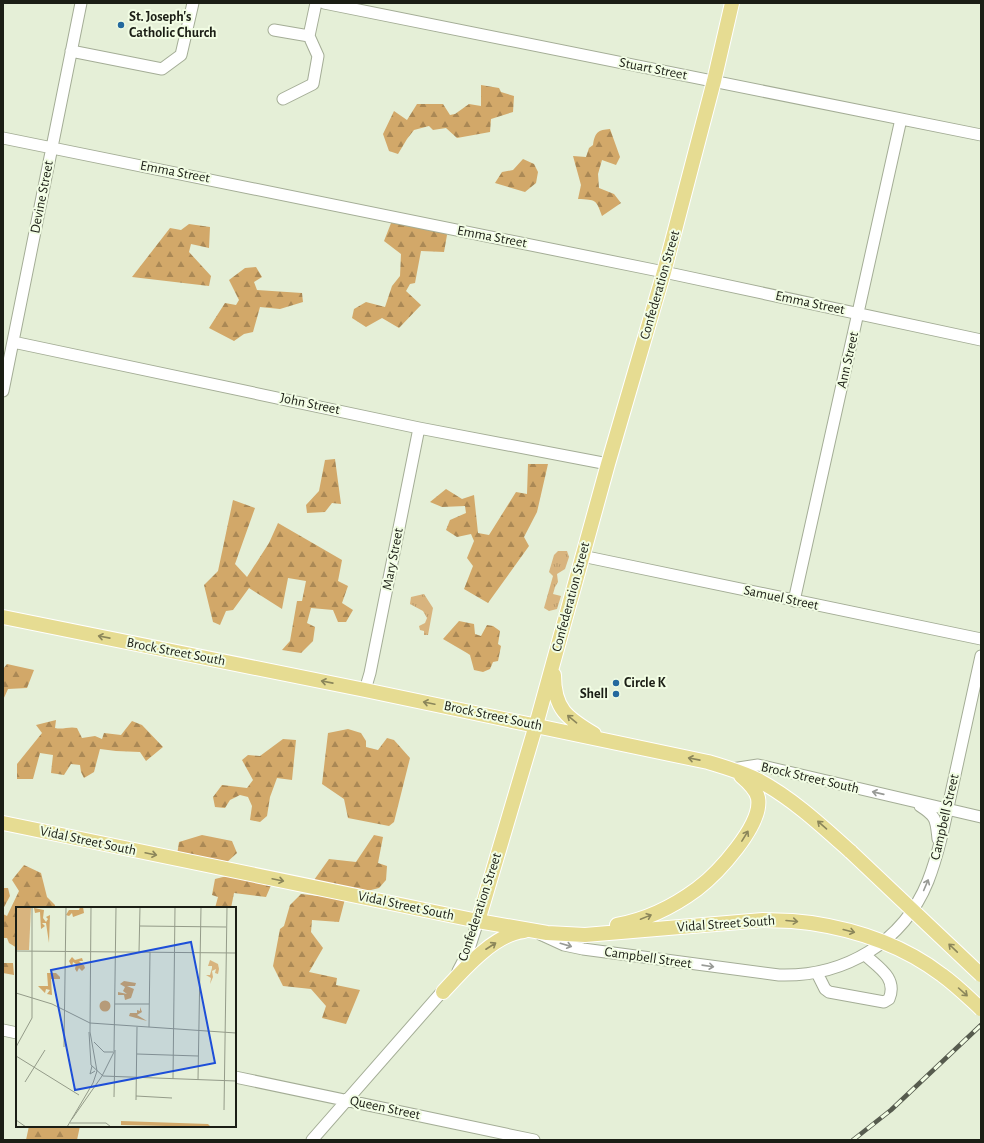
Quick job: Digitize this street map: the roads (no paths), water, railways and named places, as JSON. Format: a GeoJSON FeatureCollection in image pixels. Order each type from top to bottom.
{"type":"FeatureCollection","features":[{"type":"Feature","properties":{"kind":"main road","name":"Confederation Street"},"geometry":{"type":"LineString","coordinates":[[478,922],[536,725],[582,556],[664,272],[714,81],[732,3]]}},
{"type":"Feature","properties":{"kind":"main road","name":"Brock Street South"},"geometry":{"type":"LineString","coordinates":[[3,617],[536,725],[708,762],[732,769]]}},
{"type":"Feature","properties":{"kind":"main road"},"geometry":{"type":"LineString","coordinates":[[556,652],[554,690],[560,707],[581,726],[605,740]]}},
{"type":"Feature","properties":{"kind":"main road"},"geometry":{"type":"LineString","coordinates":[[732,769],[758,780],[786,798],[815,820],[981,975]]}},
{"type":"Feature","properties":{"kind":"main road"},"geometry":{"type":"LineString","coordinates":[[567,935],[628,923],[652,914],[675,903],[697,889],[715,873],[733,853],[745,836],[755,817],[758,806],[758,798],[755,790],[744,778],[732,769]]}},
{"type":"Feature","properties":{"kind":"main road","name":"Vidal Street South"},"geometry":{"type":"LineString","coordinates":[[3,823],[478,922],[567,935],[585,935],[763,920],[811,923],[871,937],[908,953],[941,974],[981,1009]]}},
{"type":"Feature","properties":{"kind":"main road"},"geometry":{"type":"LineString","coordinates":[[442,992],[471,962],[490,946],[515,933],[530,930]]}},
{"type":"Feature","properties":{"kind":"street","name":"Devine Street"},"geometry":{"type":"LineString","coordinates":[[3,390],[81,3]]}},
{"type":"Feature","properties":{"kind":"street"},"geometry":{"type":"LineString","coordinates":[[71,50],[162,69],[181,55],[192,3]]}},
{"type":"Feature","properties":{"kind":"street"},"geometry":{"type":"LineString","coordinates":[[283,99],[313,84],[318,56],[309,36],[316,3]]}},
{"type":"Feature","properties":{"kind":"street","name":"Stuart Street"},"geometry":{"type":"LineString","coordinates":[[324,3],[981,135]]}},
{"type":"Feature","properties":{"kind":"street"},"geometry":{"type":"LineString","coordinates":[[274,30],[309,36]]}},
{"type":"Feature","properties":{"kind":"street","name":"Ann Street"},"geometry":{"type":"LineString","coordinates":[[794,601],[901,119]]}},
{"type":"Feature","properties":{"kind":"street","name":"Emma Street"},"geometry":{"type":"LineString","coordinates":[[3,138],[664,272],[981,340]]}},
{"type":"Feature","properties":{"kind":"street","name":"John Street"},"geometry":{"type":"LineString","coordinates":[[13,342],[419,428],[608,464]]}},
{"type":"Feature","properties":{"kind":"street","name":"Mary Street"},"geometry":{"type":"LineString","coordinates":[[365,690],[370,673],[419,428]]}},
{"type":"Feature","properties":{"kind":"street","name":"Samuel Street"},"geometry":{"type":"LineString","coordinates":[[582,556],[981,639]]}},
{"type":"Feature","properties":{"kind":"street","name":"Campbell Street"},"geometry":{"type":"LineString","coordinates":[[530,930],[564,945],[583,949],[753,973],[789,976],[817,973],[842,966],[865,955],[889,937],[908,917],[928,882],[939,848],[981,656]]}},
{"type":"Feature","properties":{"kind":"street","name":"Brock Street South"},"geometry":{"type":"LineString","coordinates":[[732,769],[758,765],[981,817]]}},
{"type":"Feature","properties":{"kind":"street"},"geometry":{"type":"LineString","coordinates":[[916,802],[933,815],[937,828],[939,848]]}},
{"type":"Feature","properties":{"kind":"street","name":"Confederation Street"},"geometry":{"type":"LineString","coordinates":[[312,1140],[442,992],[463,962],[478,922]]}},
{"type":"Feature","properties":{"kind":"street"},"geometry":{"type":"LineString","coordinates":[[817,973],[824,989],[829,992],[884,1002],[889,999],[891,984],[887,975],[865,955]]}},
{"type":"Feature","properties":{"kind":"street"},"geometry":{"type":"LineString","coordinates":[[3,1030],[16,1033]]}},
{"type":"Feature","properties":{"kind":"street","name":"Queen Street"},"geometry":{"type":"LineString","coordinates":[[236,1077],[534,1140]]}},
{"type":"Feature","properties":{"kind":"railway"},"geometry":{"type":"LineString","coordinates":[[853,1140],[891,1110],[981,1025]]}},
{"type":"Feature","properties":{"kind":"place","name":"St. Joseph's Catholic Church"},"geometry":{"type":"Point","coordinates":[121,25]}},
{"type":"Feature","properties":{"kind":"place","name":"Circle K"},"geometry":{"type":"Point","coordinates":[616,683]}},
{"type":"Feature","properties":{"kind":"place","name":"Shell"},"geometry":{"type":"Point","coordinates":[616,694]}}]}
